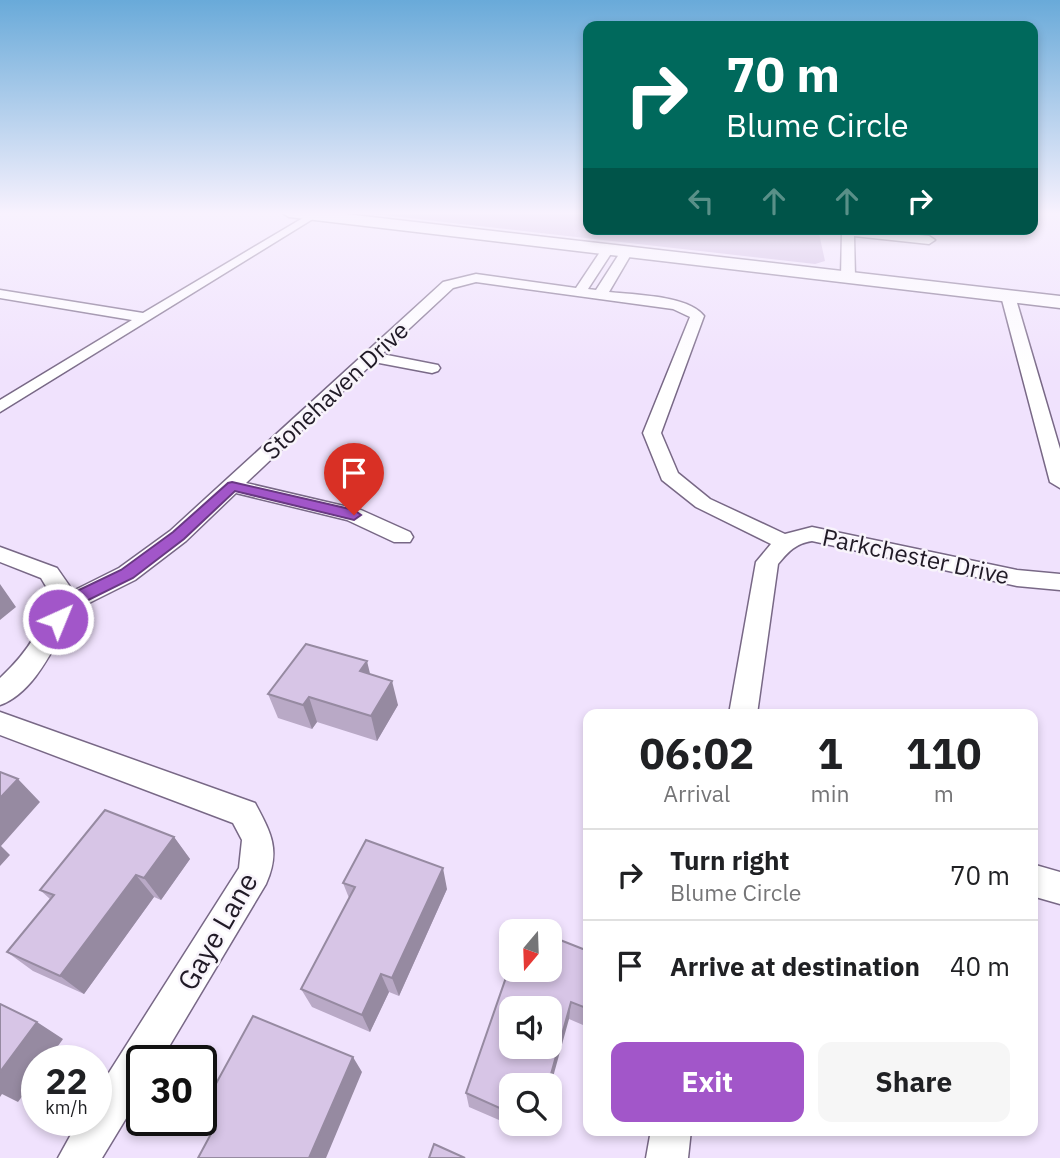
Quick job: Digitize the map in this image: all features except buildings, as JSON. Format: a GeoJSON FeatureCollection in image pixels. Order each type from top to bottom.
{"type":"FeatureCollection","features":[{"type":"Feature","properties":{"kind":"main road"},"geometry":{"type":"LineString","coordinates":[[755,266],[1060,302]]}},
{"type":"Feature","properties":{"kind":"street"},"geometry":{"type":"LineString","coordinates":[[0,407],[227,266]]}},
{"type":"Feature","properties":{"kind":"street"},"geometry":{"type":"LineString","coordinates":[[579,293],[597,266]]}},
{"type":"Feature","properties":{"kind":"street"},"geometry":{"type":"LineString","coordinates":[[600,295],[618,266]]}},
{"type":"Feature","properties":{"kind":"street"},"geometry":{"type":"LineString","coordinates":[[848,266],[848,277]]}},
{"type":"Feature","properties":{"kind":"street"},"geometry":{"type":"LineString","coordinates":[[459,281],[476,278],[674,305],[691,310],[697,316],[652,433],[670,476],[703,503],[785,542]]}},
{"type":"Feature","properties":{"kind":"street","name":"Stonehaven Drive"},"geometry":{"type":"LineString","coordinates":[[60,607],[127,574],[178,536],[448,285],[459,281]]}},
{"type":"Feature","properties":{"kind":"street"},"geometry":{"type":"LineString","coordinates":[[0,294],[143,317]]}},
{"type":"Feature","properties":{"kind":"street"},"geometry":{"type":"LineString","coordinates":[[1008,296],[1060,482]]}},
{"type":"Feature","properties":{"kind":"street"},"geometry":{"type":"LineString","coordinates":[[370,357],[432,368]]}},
{"type":"Feature","properties":{"kind":"street"},"geometry":{"type":"LineString","coordinates":[[232,486],[354,515],[402,537]]}},
{"type":"Feature","properties":{"kind":"street","name":"Parkchester Drive"},"geometry":{"type":"LineString","coordinates":[[744,709],[767,562],[785,542],[796,537],[812,534],[1017,578],[1060,582]]}},
{"type":"Feature","properties":{"kind":"street"},"geometry":{"type":"LineString","coordinates":[[0,554],[50,573],[62,592],[58,619],[28,668],[0,694]]}},
{"type":"Feature","properties":{"kind":"street","name":"Gaye Lane"},"geometry":{"type":"LineString","coordinates":[[0,723],[244,813],[258,839],[255,873],[79,1158]]}},
{"type":"Feature","properties":{"kind":"street"},"geometry":{"type":"LineString","coordinates":[[1038,882],[1060,888]]}},
{"type":"Feature","properties":{"kind":"street"},"geometry":{"type":"LineString","coordinates":[[667,1158],[670,1136]]}},
{"type":"Feature","properties":{"kind":"route"},"geometry":{"type":"LineString","coordinates":[[58,619],[60,607],[127,574],[178,536],[232,486],[354,515]]}}]}
